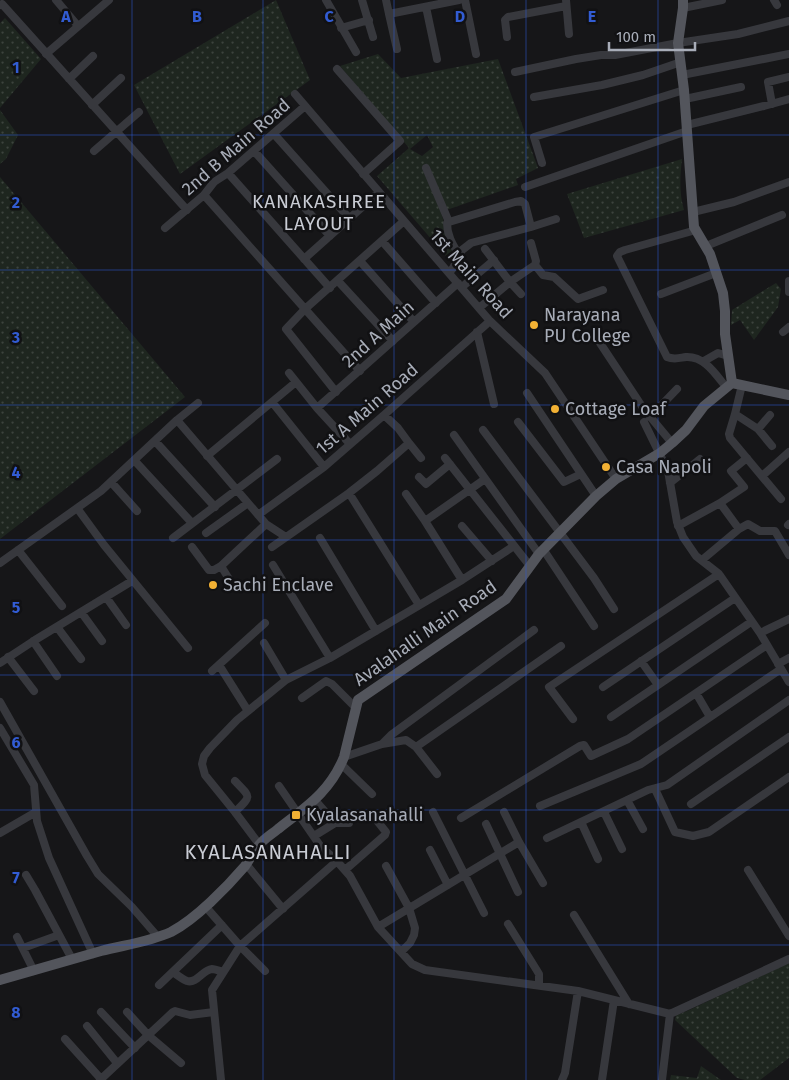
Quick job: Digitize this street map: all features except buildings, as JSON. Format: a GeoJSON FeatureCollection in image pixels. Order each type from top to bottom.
{"type":"FeatureCollection","features":[{"type":"Feature","properties":{"kind":"main road"},"geometry":{"type":"LineString","coordinates":[[683,4],[678,43],[687,128],[694,226],[710,254],[723,293],[725,311],[724,334],[733,385],[789,395]]}},
{"type":"Feature","properties":{"kind":"main road","name":"Avalahalli Main Road"},"geometry":{"type":"LineString","coordinates":[[0,980],[158,937],[182,925],[225,887],[246,864],[259,844],[315,800],[327,787],[342,761],[358,700],[506,599],[541,551],[596,496],[616,479],[660,453],[686,430],[704,406],[733,385]]}},
{"type":"Feature","properties":{"kind":"street"},"geometry":{"type":"LineString","coordinates":[[56,0],[78,26]]}},
{"type":"Feature","properties":{"kind":"street"},"geometry":{"type":"LineString","coordinates":[[46,54],[109,0]]}},
{"type":"Feature","properties":{"kind":"street"},"geometry":{"type":"LineString","coordinates":[[326,0],[356,52]]}},
{"type":"Feature","properties":{"kind":"street"},"geometry":{"type":"LineString","coordinates":[[362,0],[373,37]]}},
{"type":"Feature","properties":{"kind":"street"},"geometry":{"type":"LineString","coordinates":[[386,0],[397,49]]}},
{"type":"Feature","properties":{"kind":"street"},"geometry":{"type":"LineString","coordinates":[[389,14],[422,5],[459,0]]}},
{"type":"Feature","properties":{"kind":"street"},"geometry":{"type":"LineString","coordinates":[[465,0],[476,54]]}},
{"type":"Feature","properties":{"kind":"street"},"geometry":{"type":"LineString","coordinates":[[683,4],[722,0]]}},
{"type":"Feature","properties":{"kind":"street"},"geometry":{"type":"LineString","coordinates":[[507,38],[505,20],[508,17],[566,3],[569,34]]}},
{"type":"Feature","properties":{"kind":"street"},"geometry":{"type":"LineString","coordinates":[[0,5],[2,4],[187,210]]}},
{"type":"Feature","properties":{"kind":"street"},"geometry":{"type":"LineString","coordinates":[[422,5],[437,59]]}},
{"type":"Feature","properties":{"kind":"street"},"geometry":{"type":"LineString","coordinates":[[342,28],[368,20]]}},
{"type":"Feature","properties":{"kind":"street"},"geometry":{"type":"LineString","coordinates":[[515,72],[576,59],[615,55],[738,34],[789,21]]}},
{"type":"Feature","properties":{"kind":"street"},"geometry":{"type":"LineString","coordinates":[[682,75],[789,54]]}},
{"type":"Feature","properties":{"kind":"street"},"geometry":{"type":"LineString","coordinates":[[69,79],[93,56]]}},
{"type":"Feature","properties":{"kind":"street"},"geometry":{"type":"LineString","coordinates":[[534,97],[602,85],[643,75],[681,62]]}},
{"type":"Feature","properties":{"kind":"street"},"geometry":{"type":"LineString","coordinates":[[337,69],[400,141],[364,174]]}},
{"type":"Feature","properties":{"kind":"street"},"geometry":{"type":"LineString","coordinates":[[772,104],[768,82],[789,77]]}},
{"type":"Feature","properties":{"kind":"street"},"geometry":{"type":"LineString","coordinates":[[92,105],[121,78]]}},
{"type":"Feature","properties":{"kind":"street"},"geometry":{"type":"LineString","coordinates":[[542,163],[534,138],[684,94],[741,87]]}},
{"type":"Feature","properties":{"kind":"street","name":"1st Main Road"},"geometry":{"type":"LineString","coordinates":[[295,94],[490,321],[545,373],[616,479]]}},
{"type":"Feature","properties":{"kind":"street"},"geometry":{"type":"LineString","coordinates":[[526,187],[687,128],[789,99]]}},
{"type":"Feature","properties":{"kind":"street","name":"2nd B Main Road"},"geometry":{"type":"LineString","coordinates":[[165,228],[204,195],[214,182],[228,173],[305,106]]}},
{"type":"Feature","properties":{"kind":"street"},"geometry":{"type":"LineString","coordinates":[[94,151],[139,112]]}},
{"type":"Feature","properties":{"kind":"street"},"geometry":{"type":"LineString","coordinates":[[274,134],[349,218]]}},
{"type":"Feature","properties":{"kind":"street"},"geometry":{"type":"LineString","coordinates":[[254,151],[330,236]]}},
{"type":"Feature","properties":{"kind":"street"},"geometry":{"type":"LineString","coordinates":[[426,168],[449,222],[447,223],[448,235],[459,255]]}},
{"type":"Feature","properties":{"kind":"street"},"geometry":{"type":"LineString","coordinates":[[228,173],[330,288]]}},
{"type":"Feature","properties":{"kind":"street"},"geometry":{"type":"LineString","coordinates":[[693,212],[734,202],[789,182]]}},
{"type":"Feature","properties":{"kind":"street"},"geometry":{"type":"LineString","coordinates":[[304,259],[379,192]]}},
{"type":"Feature","properties":{"kind":"street"},"geometry":{"type":"LineString","coordinates":[[204,195],[360,370]]}},
{"type":"Feature","properties":{"kind":"street"},"geometry":{"type":"LineString","coordinates":[[449,222],[520,201],[526,205],[531,227]]}},
{"type":"Feature","properties":{"kind":"street"},"geometry":{"type":"LineString","coordinates":[[706,246],[782,215]]}},
{"type":"Feature","properties":{"kind":"street"},"geometry":{"type":"LineString","coordinates":[[449,273],[454,268],[462,250],[471,243],[556,219]]}},
{"type":"Feature","properties":{"kind":"street"},"geometry":{"type":"LineString","coordinates":[[336,392],[286,329],[305,309],[404,221]]}},
{"type":"Feature","properties":{"kind":"street"},"geometry":{"type":"LineString","coordinates":[[696,230],[625,250],[617,256],[667,357],[671,359],[688,357],[704,362],[733,385],[735,414],[729,434],[730,438],[781,499]]}},
{"type":"Feature","properties":{"kind":"street"},"geometry":{"type":"LineString","coordinates":[[382,241],[436,303]]}},
{"type":"Feature","properties":{"kind":"street"},"geometry":{"type":"LineString","coordinates":[[532,243],[536,261],[535,265],[542,275],[554,277],[578,299],[603,290]]}},
{"type":"Feature","properties":{"kind":"street"},"geometry":{"type":"LineString","coordinates":[[485,249],[520,294]]}},
{"type":"Feature","properties":{"kind":"street","name":"2nd A Main"},"geometry":{"type":"LineString","coordinates":[[317,408],[436,303],[494,260]]}},
{"type":"Feature","properties":{"kind":"street"},"geometry":{"type":"LineString","coordinates":[[360,261],[414,322]]}},
{"type":"Feature","properties":{"kind":"street"},"geometry":{"type":"LineString","coordinates":[[480,308],[510,282],[535,265]]}},
{"type":"Feature","properties":{"kind":"street"},"geometry":{"type":"LineString","coordinates":[[661,294],[716,273]]}},
{"type":"Feature","properties":{"kind":"street"},"geometry":{"type":"LineString","coordinates":[[338,280],[393,341]]}},
{"type":"Feature","properties":{"kind":"street"},"geometry":{"type":"LineString","coordinates":[[789,281],[789,292]]}},
{"type":"Feature","properties":{"kind":"street","name":"1st A Main Road"},"geometry":{"type":"LineString","coordinates":[[258,514],[324,467],[490,321]]}},
{"type":"Feature","properties":{"kind":"street"},"geometry":{"type":"LineString","coordinates":[[783,332],[789,327]]}},
{"type":"Feature","properties":{"kind":"street"},"geometry":{"type":"LineString","coordinates":[[477,332],[494,404]]}},
{"type":"Feature","properties":{"kind":"street"},"geometry":{"type":"LineString","coordinates":[[598,340],[643,408],[668,471],[677,522],[683,537],[696,556],[718,574],[760,633],[789,682]]}},
{"type":"Feature","properties":{"kind":"street"},"geometry":{"type":"LineString","coordinates":[[704,362],[718,353],[728,356]]}},
{"type":"Feature","properties":{"kind":"street"},"geometry":{"type":"LineString","coordinates":[[289,374],[350,444]]}},
{"type":"Feature","properties":{"kind":"street"},"geometry":{"type":"LineString","coordinates":[[207,456],[296,382]]}},
{"type":"Feature","properties":{"kind":"street"},"geometry":{"type":"LineString","coordinates":[[647,420],[677,389]]}},
{"type":"Feature","properties":{"kind":"street"},"geometry":{"type":"LineString","coordinates":[[527,393],[596,496]]}},
{"type":"Feature","properties":{"kind":"street"},"geometry":{"type":"LineString","coordinates":[[272,402],[324,467]]}},
{"type":"Feature","properties":{"kind":"street"},"geometry":{"type":"LineString","coordinates":[[0,563],[101,491],[177,420],[198,403]]}},
{"type":"Feature","properties":{"kind":"street"},"geometry":{"type":"LineString","coordinates":[[735,414],[758,429],[772,446]]}},
{"type":"Feature","properties":{"kind":"street"},"geometry":{"type":"LineString","coordinates":[[758,429],[770,415]]}},
{"type":"Feature","properties":{"kind":"street"},"geometry":{"type":"LineString","coordinates":[[384,416],[398,428],[421,458]]}},
{"type":"Feature","properties":{"kind":"street"},"geometry":{"type":"LineString","coordinates":[[177,420],[266,524],[286,537]]}},
{"type":"Feature","properties":{"kind":"street"},"geometry":{"type":"LineString","coordinates":[[647,420],[672,443]]}},
{"type":"Feature","properties":{"kind":"street"},"geometry":{"type":"LineString","coordinates":[[518,422],[564,482],[581,474]]}},
{"type":"Feature","properties":{"kind":"street"},"geometry":{"type":"LineString","coordinates":[[483,430],[594,578],[614,609]]}},
{"type":"Feature","properties":{"kind":"street"},"geometry":{"type":"LineString","coordinates":[[454,435],[485,479],[541,551],[594,626]]}},
{"type":"Feature","properties":{"kind":"street"},"geometry":{"type":"LineString","coordinates":[[155,441],[215,506]]}},
{"type":"Feature","properties":{"kind":"street"},"geometry":{"type":"LineString","coordinates":[[272,547],[349,493],[409,444]]}},
{"type":"Feature","properties":{"kind":"street"},"geometry":{"type":"LineString","coordinates":[[762,476],[789,452]]}},
{"type":"Feature","properties":{"kind":"street"},"geometry":{"type":"LineString","coordinates":[[444,458],[530,566]]}},
{"type":"Feature","properties":{"kind":"street"},"geometry":{"type":"LineString","coordinates":[[678,526],[720,503],[744,487],[731,471],[747,458]]}},
{"type":"Feature","properties":{"kind":"street"},"geometry":{"type":"LineString","coordinates":[[173,538],[276,459]]}},
{"type":"Feature","properties":{"kind":"street"},"geometry":{"type":"LineString","coordinates":[[670,483],[700,459]]}},
{"type":"Feature","properties":{"kind":"street"},"geometry":{"type":"LineString","coordinates":[[134,460],[192,523]]}},
{"type":"Feature","properties":{"kind":"street"},"geometry":{"type":"LineString","coordinates":[[420,477],[426,484],[450,464]]}},
{"type":"Feature","properties":{"kind":"street"},"geometry":{"type":"LineString","coordinates":[[425,521],[485,479]]}},
{"type":"Feature","properties":{"kind":"street"},"geometry":{"type":"LineString","coordinates":[[111,482],[137,511]]}},
{"type":"Feature","properties":{"kind":"street"},"geometry":{"type":"LineString","coordinates":[[349,493],[419,605]]}},
{"type":"Feature","properties":{"kind":"street"},"geometry":{"type":"LineString","coordinates":[[406,494],[462,580]]}},
{"type":"Feature","properties":{"kind":"street"},"geometry":{"type":"LineString","coordinates":[[206,533],[248,503]]}},
{"type":"Feature","properties":{"kind":"street"},"geometry":{"type":"LineString","coordinates":[[720,503],[740,529]]}},
{"type":"Feature","properties":{"kind":"street"},"geometry":{"type":"LineString","coordinates":[[77,508],[132,581],[188,648]]}},
{"type":"Feature","properties":{"kind":"street"},"geometry":{"type":"LineString","coordinates":[[192,547],[209,570],[214,570],[221,566],[266,524]]}},
{"type":"Feature","properties":{"kind":"street"},"geometry":{"type":"LineString","coordinates":[[702,560],[748,524],[760,531],[775,531],[789,555]]}},
{"type":"Feature","properties":{"kind":"street"},"geometry":{"type":"LineString","coordinates":[[462,526],[492,561]]}},
{"type":"Feature","properties":{"kind":"street"},"geometry":{"type":"LineString","coordinates":[[320,538],[376,631]]}},
{"type":"Feature","properties":{"kind":"street"},"geometry":{"type":"LineString","coordinates":[[259,844],[205,776],[202,764],[204,756],[210,748],[237,720],[286,680],[330,658],[376,631],[462,580],[514,546]]}},
{"type":"Feature","properties":{"kind":"street"},"geometry":{"type":"LineString","coordinates":[[18,550],[62,606]]}},
{"type":"Feature","properties":{"kind":"street"},"geometry":{"type":"LineString","coordinates":[[273,565],[330,658]]}},
{"type":"Feature","properties":{"kind":"street"},"geometry":{"type":"LineString","coordinates":[[221,566],[234,586]]}},
{"type":"Feature","properties":{"kind":"street"},"geometry":{"type":"LineString","coordinates":[[573,719],[549,687],[718,574]]}},
{"type":"Feature","properties":{"kind":"street"},"geometry":{"type":"LineString","coordinates":[[0,663],[32,641],[132,581]]}},
{"type":"Feature","properties":{"kind":"street"},"geometry":{"type":"LineString","coordinates":[[106,596],[126,625]]}},
{"type":"Feature","properties":{"kind":"street"},"geometry":{"type":"LineString","coordinates":[[603,687],[735,598]]}},
{"type":"Feature","properties":{"kind":"street"},"geometry":{"type":"LineString","coordinates":[[80,612],[102,641]]}},
{"type":"Feature","properties":{"kind":"street"},"geometry":{"type":"LineString","coordinates":[[760,633],[789,619]]}},
{"type":"Feature","properties":{"kind":"street"},"geometry":{"type":"LineString","coordinates":[[212,671],[265,622]]}},
{"type":"Feature","properties":{"kind":"street"},"geometry":{"type":"LineString","coordinates":[[611,717],[751,622]]}},
{"type":"Feature","properties":{"kind":"street"},"geometry":{"type":"LineString","coordinates":[[57,627],[81,659]]}},
{"type":"Feature","properties":{"kind":"street"},"geometry":{"type":"LineString","coordinates":[[382,744],[391,735],[534,630]]}},
{"type":"Feature","properties":{"kind":"street"},"geometry":{"type":"LineString","coordinates":[[32,641],[57,676]]}},
{"type":"Feature","properties":{"kind":"street"},"geometry":{"type":"LineString","coordinates":[[264,643],[286,680]]}},
{"type":"Feature","properties":{"kind":"street"},"geometry":{"type":"LineString","coordinates":[[461,818],[580,746],[584,745],[591,756],[628,739],[767,645]]}},
{"type":"Feature","properties":{"kind":"street"},"geometry":{"type":"LineString","coordinates":[[416,747],[561,646]]}},
{"type":"Feature","properties":{"kind":"street"},"geometry":{"type":"LineString","coordinates":[[8,657],[34,692]]}},
{"type":"Feature","properties":{"kind":"street"},"geometry":{"type":"LineString","coordinates":[[540,806],[641,764],[710,717],[789,658]]}},
{"type":"Feature","properties":{"kind":"street"},"geometry":{"type":"LineString","coordinates":[[641,661],[658,685]]}},
{"type":"Feature","properties":{"kind":"street"},"geometry":{"type":"LineString","coordinates":[[219,665],[248,711]]}},
{"type":"Feature","properties":{"kind":"street"},"geometry":{"type":"LineString","coordinates":[[302,698],[326,682],[332,684],[356,708]]}},
{"type":"Feature","properties":{"kind":"street"},"geometry":{"type":"LineString","coordinates":[[696,693],[710,717]]}},
{"type":"Feature","properties":{"kind":"street"},"geometry":{"type":"LineString","coordinates":[[547,838],[648,790],[667,785],[789,700]]}},
{"type":"Feature","properties":{"kind":"street"},"geometry":{"type":"LineString","coordinates":[[0,702],[98,874],[132,907],[158,937]]}},
{"type":"Feature","properties":{"kind":"street"},"geometry":{"type":"LineString","coordinates":[[0,728],[4,742],[34,785],[36,812],[41,836],[49,858],[93,954]]}},
{"type":"Feature","properties":{"kind":"street"},"geometry":{"type":"LineString","coordinates":[[691,804],[789,737]]}},
{"type":"Feature","properties":{"kind":"street"},"geometry":{"type":"LineString","coordinates":[[372,794],[342,761],[382,744],[406,740],[416,747],[437,774]]}},
{"type":"Feature","properties":{"kind":"street"},"geometry":{"type":"LineString","coordinates":[[655,789],[675,832],[693,836],[709,832],[789,777]]}},
{"type":"Feature","properties":{"kind":"street"},"geometry":{"type":"LineString","coordinates":[[235,781],[248,794],[248,798],[235,812]]}},
{"type":"Feature","properties":{"kind":"street"},"geometry":{"type":"LineString","coordinates":[[279,786],[321,847],[350,876],[378,927],[412,964],[425,970],[578,991],[670,1014],[789,959]]}},
{"type":"Feature","properties":{"kind":"street"},"geometry":{"type":"LineString","coordinates":[[315,800],[335,823]]}},
{"type":"Feature","properties":{"kind":"street"},"geometry":{"type":"LineString","coordinates":[[627,800],[643,829]]}},
{"type":"Feature","properties":{"kind":"street"},"geometry":{"type":"LineString","coordinates":[[0,832],[36,812]]}},
{"type":"Feature","properties":{"kind":"street"},"geometry":{"type":"LineString","coordinates":[[433,812],[484,913]]}},
{"type":"Feature","properties":{"kind":"street"},"geometry":{"type":"LineString","coordinates":[[504,812],[543,883]]}},
{"type":"Feature","properties":{"kind":"street"},"geometry":{"type":"LineString","coordinates":[[604,812],[622,849]]}},
{"type":"Feature","properties":{"kind":"street"},"geometry":{"type":"LineString","coordinates":[[345,870],[385,835],[384,828],[374,818]]}},
{"type":"Feature","properties":{"kind":"street"},"geometry":{"type":"LineString","coordinates":[[581,822],[598,859]]}},
{"type":"Feature","properties":{"kind":"street"},"geometry":{"type":"LineString","coordinates":[[314,836],[335,823],[350,823]]}},
{"type":"Feature","properties":{"kind":"street"},"geometry":{"type":"LineString","coordinates":[[486,824],[518,892]]}},
{"type":"Feature","properties":{"kind":"street"},"geometry":{"type":"LineString","coordinates":[[378,927],[519,842]]}},
{"type":"Feature","properties":{"kind":"street"},"geometry":{"type":"LineString","coordinates":[[430,850],[448,885]]}},
{"type":"Feature","properties":{"kind":"street"},"geometry":{"type":"LineString","coordinates":[[221,1080],[212,990],[240,946],[337,861]]}},
{"type":"Feature","properties":{"kind":"street"},"geometry":{"type":"LineString","coordinates":[[246,864],[283,909]]}},
{"type":"Feature","properties":{"kind":"street"},"geometry":{"type":"LineString","coordinates":[[386,866],[409,908],[415,928],[410,943],[401,952]]}},
{"type":"Feature","properties":{"kind":"street"},"geometry":{"type":"LineString","coordinates":[[748,870],[789,936]]}},
{"type":"Feature","properties":{"kind":"street"},"geometry":{"type":"LineString","coordinates":[[26,874],[72,960]]}},
{"type":"Feature","properties":{"kind":"street"},"geometry":{"type":"LineString","coordinates":[[205,906],[264,971]]}},
{"type":"Feature","properties":{"kind":"street"},"geometry":{"type":"LineString","coordinates":[[574,915],[629,1004]]}},
{"type":"Feature","properties":{"kind":"street"},"geometry":{"type":"LineString","coordinates":[[508,924],[536,969],[539,985]]}},
{"type":"Feature","properties":{"kind":"street"},"geometry":{"type":"LineString","coordinates":[[159,985],[222,926]]}},
{"type":"Feature","properties":{"kind":"street"},"geometry":{"type":"LineString","coordinates":[[23,948],[59,935]]}},
{"type":"Feature","properties":{"kind":"street"},"geometry":{"type":"LineString","coordinates":[[17,937],[34,971]]}},
{"type":"Feature","properties":{"kind":"street"},"geometry":{"type":"LineString","coordinates":[[173,972],[186,981],[196,979],[212,969],[223,972]]}},
{"type":"Feature","properties":{"kind":"street"},"geometry":{"type":"LineString","coordinates":[[562,1080],[565,1074],[578,991]]}},
{"type":"Feature","properties":{"kind":"street"},"geometry":{"type":"LineString","coordinates":[[602,1080],[614,1000]]}},
{"type":"Feature","properties":{"kind":"street"},"geometry":{"type":"LineString","coordinates":[[65,1040],[100,1080],[173,1012],[176,1011],[193,1016],[214,1012]]}},
{"type":"Feature","properties":{"kind":"street"},"geometry":{"type":"LineString","coordinates":[[101,1012],[135,1048]]}},
{"type":"Feature","properties":{"kind":"street"},"geometry":{"type":"LineString","coordinates":[[127,1012],[148,1035],[181,1063]]}},
{"type":"Feature","properties":{"kind":"street"},"geometry":{"type":"LineString","coordinates":[[662,1080],[670,1014]]}},
{"type":"Feature","properties":{"kind":"street"},"geometry":{"type":"LineString","coordinates":[[87,1026],[117,1063]]}},
{"type":"Feature","properties":{"kind":"shaded area"},"geometry":{"type":"Polygon","coordinates":[[[276,0],[310,80],[180,174],[134,85],[276,0]]]}},
{"type":"Feature","properties":{"kind":"shaded area"},"geometry":{"type":"Polygon","coordinates":[[[5,18],[41,59],[0,108],[0,23],[5,18]]]}},
{"type":"Feature","properties":{"kind":"shaded area"},"geometry":{"type":"Polygon","coordinates":[[[378,54],[401,78],[498,59],[538,168],[516,179],[518,185],[441,212],[454,259],[451,262],[377,176],[409,148],[340,66],[378,54]],[[427,135],[410,149],[422,156],[433,147],[427,135]]]}},
{"type":"Feature","properties":{"kind":"shaded area"},"geometry":{"type":"Polygon","coordinates":[[[0,110],[18,135],[6,159],[0,164],[0,110]]]}},
{"type":"Feature","properties":{"kind":"shaded area"},"geometry":{"type":"Polygon","coordinates":[[[682,159],[680,185],[684,210],[584,238],[567,194],[682,159]]]}},
{"type":"Feature","properties":{"kind":"shaded area"},"geometry":{"type":"Polygon","coordinates":[[[0,177],[185,397],[0,539],[0,177]]]}},
{"type":"Feature","properties":{"kind":"shaded area"},"geometry":{"type":"Polygon","coordinates":[[[776,283],[781,289],[778,307],[754,340],[740,320],[731,325],[732,310],[776,283]]]}},
{"type":"Feature","properties":{"kind":"shaded area"},"geometry":{"type":"Polygon","coordinates":[[[789,963],[789,1058],[760,1080],[737,1078],[675,1020],[676,1015],[789,963]]]}},
{"type":"Feature","properties":{"kind":"shaded area"},"geometry":{"type":"Polygon","coordinates":[[[701,1066],[721,1080],[670,1080],[671,1075],[697,1078],[701,1066]]]}},
{"type":"Feature","properties":{"kind":"place","name":"Narayana PU College"},"geometry":{"type":"Point","coordinates":[534,325]}},
{"type":"Feature","properties":{"kind":"place","name":"Cottage Loaf"},"geometry":{"type":"Point","coordinates":[555,409]}},
{"type":"Feature","properties":{"kind":"place","name":"Casa Napoli"},"geometry":{"type":"Point","coordinates":[606,467]}},
{"type":"Feature","properties":{"kind":"place","name":"Sachi Enclave"},"geometry":{"type":"Point","coordinates":[213,585]}},
{"type":"Feature","properties":{"kind":"place","name":"Kyalasanahalli"},"geometry":{"type":"Point","coordinates":[296,815]}},
{"type":"Feature","properties":{"kind":"district","name":"KANAKASHREE LAYOUT"},"geometry":{"type":"Point","coordinates":[319,212]}},
{"type":"Feature","properties":{"kind":"district","name":"KYALASANAHALLI"},"geometry":{"type":"Point","coordinates":[268,852]}}]}
